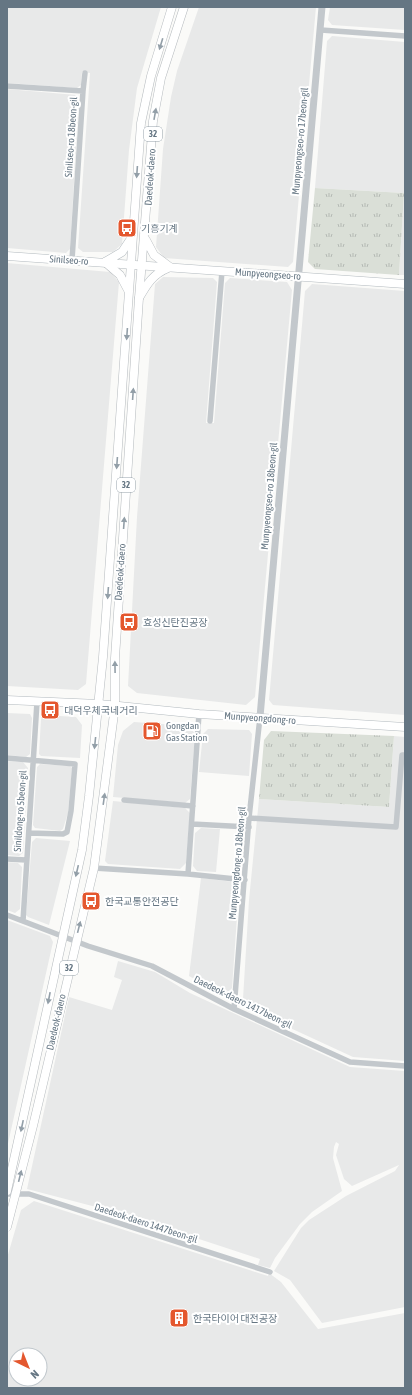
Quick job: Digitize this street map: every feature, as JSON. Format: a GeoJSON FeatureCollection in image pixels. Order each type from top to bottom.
{"type":"FeatureCollection","features":[{"type":"Feature","properties":{"kind":"main road","name":"Daedeok-daero"},"geometry":{"type":"LineString","coordinates":[[7,1191],[82,850],[99,704],[130,295],[132,237],[141,123],[151,76],[172,7]]}},
{"type":"Feature","properties":{"kind":"main road","name":"Daedeok-daero"},"geometry":{"type":"LineString","coordinates":[[7,1227],[94,868],[115,706],[114,658],[139,298],[155,114],[161,78],[184,7]]}},
{"type":"Feature","properties":{"kind":"main road"},"geometry":{"type":"LineString","coordinates":[[130,295],[126,283],[120,275],[105,262],[122,252],[132,237]]}},
{"type":"Feature","properties":{"kind":"main road"},"geometry":{"type":"LineString","coordinates":[[145,239],[154,255],[170,267]]}},
{"type":"Feature","properties":{"kind":"main road","name":"Sinilseo-ro"},"geometry":{"type":"LineString","coordinates":[[7,256],[131,264]]}},
{"type":"Feature","properties":{"kind":"main road","name":"Munpyeongseo-ro"},"geometry":{"type":"LineString","coordinates":[[131,264],[405,284]]}},
{"type":"Feature","properties":{"kind":"main road"},"geometry":{"type":"LineString","coordinates":[[139,298],[152,278],[158,272],[170,267]]}},
{"type":"Feature","properties":{"kind":"main road","name":"Munpyeongdong-ro"},"geometry":{"type":"LineString","coordinates":[[7,700],[99,704],[199,714],[405,728]]}},
{"type":"Feature","properties":{"kind":"street","name":"Munpyeongseo-ro 17beon-gil"},"geometry":{"type":"LineString","coordinates":[[298,276],[322,7]]}},
{"type":"Feature","properties":{"kind":"street"},"geometry":{"type":"LineString","coordinates":[[321,30],[405,36]]}},
{"type":"Feature","properties":{"kind":"street"},"geometry":{"type":"LineString","coordinates":[[84,91],[85,73]]}},
{"type":"Feature","properties":{"kind":"street","name":"Sinilseo-ro 18beon-gil"},"geometry":{"type":"LineString","coordinates":[[7,86],[84,91],[72,260]]}},
{"type":"Feature","properties":{"kind":"street"},"geometry":{"type":"LineString","coordinates":[[210,422],[222,271]]}},
{"type":"Feature","properties":{"kind":"street","name":"Munpyeongseo-ro 18beon-gil"},"geometry":{"type":"LineString","coordinates":[[260,717],[298,276]]}},
{"type":"Feature","properties":{"kind":"street","name":"Sinildong-ro 5beon-gil"},"geometry":{"type":"LineString","coordinates":[[23,922],[37,702]]}},
{"type":"Feature","properties":{"kind":"street"},"geometry":{"type":"LineString","coordinates":[[188,874],[199,714]]}},
{"type":"Feature","properties":{"kind":"street","name":"Munpyeongdong-ro 18beon-gil"},"geometry":{"type":"LineString","coordinates":[[234,1009],[249,818],[260,717]]}},
{"type":"Feature","properties":{"kind":"street"},"geometry":{"type":"LineString","coordinates":[[249,818],[396,827],[402,755],[405,755]]}},
{"type":"Feature","properties":{"kind":"street"},"geometry":{"type":"LineString","coordinates":[[7,758],[75,764],[71,811],[67,832],[63,834],[29,833]]}},
{"type":"Feature","properties":{"kind":"street"},"geometry":{"type":"LineString","coordinates":[[124,800],[193,806]]}},
{"type":"Feature","properties":{"kind":"street"},"geometry":{"type":"LineString","coordinates":[[192,824],[249,827]]}},
{"type":"Feature","properties":{"kind":"street"},"geometry":{"type":"LineString","coordinates":[[7,859],[26,860]]}},
{"type":"Feature","properties":{"kind":"street"},"geometry":{"type":"LineString","coordinates":[[94,868],[188,874],[245,880]]}},
{"type":"Feature","properties":{"kind":"street","name":"Daedeok-daero 1417beon-gil"},"geometry":{"type":"LineString","coordinates":[[7,915],[76,941],[152,966],[234,1009],[350,1062],[405,1066]]}},
{"type":"Feature","properties":{"kind":"street","name":"Daedeok-daero 1447beon-gil"},"geometry":{"type":"LineString","coordinates":[[7,1194],[29,1194],[270,1272]]}},
{"type":"Feature","properties":{"kind":"shaded area"},"geometry":{"type":"Polygon","coordinates":[[[7,7],[161,7],[137,88],[129,150],[122,244],[113,252],[83,252],[78,248],[90,73],[82,72],[81,85],[77,88],[7,83],[7,7]]]}},
{"type":"Feature","properties":{"kind":"shaded area"},"geometry":{"type":"Polygon","coordinates":[[[199,7],[316,7],[293,262],[288,267],[164,258],[156,247],[163,149],[171,97],[177,71],[199,7]]]}},
{"type":"Feature","properties":{"kind":"shaded area"},"geometry":{"type":"Polygon","coordinates":[[[330,7],[405,7],[405,30],[332,25],[328,20],[330,7]]]}},
{"type":"Feature","properties":{"kind":"shaded area"},"geometry":{"type":"Polygon","coordinates":[[[332,36],[405,42],[405,275],[399,275],[404,193],[315,188],[327,41],[332,36]]]}},
{"type":"Feature","properties":{"kind":"shaded area"},"geometry":{"type":"Polygon","coordinates":[[[7,89],[76,95],[79,99],[70,249],[66,253],[7,248],[7,89]]]}},
{"type":"Feature","properties":{"kind":"shaded area"},"geometry":{"type":"Polygon","coordinates":[[[7,263],[110,272],[119,282],[86,684],[78,690],[7,686],[7,263]]]}},
{"type":"Feature","properties":{"kind":"shaded area"},"geometry":{"type":"Polygon","coordinates":[[[163,277],[213,278],[217,282],[206,423],[214,423],[225,283],[230,278],[287,282],[292,290],[255,697],[246,705],[137,693],[128,686],[137,517],[155,284],[163,277]]]}},
{"type":"Feature","properties":{"kind":"shaded area"},"geometry":{"type":"Polygon","coordinates":[[[312,284],[405,291],[405,715],[273,705],[269,700],[305,291],[312,284]]]}},
{"type":"Feature","properties":{"kind":"shaded area"},"geometry":{"type":"Polygon","coordinates":[[[7,713],[30,714],[32,718],[30,754],[26,757],[7,755],[7,713]]]}},
{"type":"Feature","properties":{"kind":"shaded area"},"geometry":{"type":"Polygon","coordinates":[[[44,715],[76,717],[82,725],[80,758],[41,756],[39,754],[41,719],[44,715]]]}},
{"type":"Feature","properties":{"kind":"shaded area"},"geometry":{"type":"Polygon","coordinates":[[[134,722],[189,726],[195,734],[190,799],[185,803],[113,797],[118,745],[123,731],[134,722]]]}},
{"type":"Feature","properties":{"kind":"shaded area"},"geometry":{"type":"Polygon","coordinates":[[[208,729],[249,730],[252,734],[249,776],[199,772],[203,734],[208,729]]]}},
{"type":"Feature","properties":{"kind":"shaded area"},"geometry":{"type":"Polygon","coordinates":[[[394,736],[405,737],[405,1061],[353,1057],[247,1008],[243,999],[249,900],[259,799],[389,807],[394,736]]]}},
{"type":"Feature","properties":{"kind":"shaded area"},"geometry":{"type":"Polygon","coordinates":[[[7,761],[23,762],[28,768],[23,853],[19,856],[7,855],[7,761]]]}},
{"type":"Feature","properties":{"kind":"shaded area"},"geometry":{"type":"Polygon","coordinates":[[[40,764],[70,766],[72,768],[68,813],[63,829],[60,831],[35,828],[33,825],[37,767],[40,764]]]}},
{"type":"Feature","properties":{"kind":"shaded area"},"geometry":{"type":"Polygon","coordinates":[[[113,801],[185,808],[190,813],[186,863],[180,869],[108,864],[105,861],[113,801]]]}},
{"type":"Feature","properties":{"kind":"shaded area"},"geometry":{"type":"Polygon","coordinates":[[[201,828],[220,829],[216,872],[197,871],[193,866],[195,833],[201,828]]]}},
{"type":"Feature","properties":{"kind":"shaded area"},"geometry":{"type":"Polygon","coordinates":[[[36,838],[70,841],[49,925],[26,915],[32,842],[36,838]]]}},
{"type":"Feature","properties":{"kind":"shaded area"},"geometry":{"type":"Polygon","coordinates":[[[7,862],[18,863],[22,867],[20,909],[15,913],[7,910],[7,862]]]}},
{"type":"Feature","properties":{"kind":"shaded area"},"geometry":{"type":"Polygon","coordinates":[[[201,878],[234,882],[239,888],[232,988],[228,993],[223,995],[189,976],[201,878]]]}},
{"type":"Feature","properties":{"kind":"shaded area"},"geometry":{"type":"Polygon","coordinates":[[[7,920],[50,936],[53,942],[7,1148],[7,920]]]}},
{"type":"Feature","properties":{"kind":"shaded area"},"geometry":{"type":"Polygon","coordinates":[[[118,961],[155,972],[190,993],[350,1067],[405,1071],[405,1307],[322,1323],[290,1280],[274,1271],[301,1228],[309,1220],[346,1196],[395,1171],[399,1165],[352,1186],[344,1179],[336,1155],[339,1144],[336,1142],[333,1158],[342,1191],[312,1212],[300,1224],[275,1258],[270,1268],[258,1265],[260,1259],[123,1214],[27,1189],[69,997],[112,1010],[122,980],[114,977],[118,961]]]}},
{"type":"Feature","properties":{"kind":"shaded area"},"geometry":{"type":"Polygon","coordinates":[[[34,1201],[268,1276],[269,1273],[281,1282],[318,1329],[405,1313],[405,1388],[7,1388],[7,1258],[21,1210],[34,1201]]]}},
{"type":"Feature","properties":{"kind":"green space"},"geometry":{"type":"Polygon","coordinates":[[[315,188],[404,193],[399,275],[315,269],[308,262],[315,188]]]}},
{"type":"Feature","properties":{"kind":"green space"},"geometry":{"type":"Polygon","coordinates":[[[271,731],[394,736],[389,807],[259,799],[264,740],[271,731]]]}},
{"type":"Feature","properties":{"kind":"place","name":"기흥기계"},"geometry":{"type":"Point","coordinates":[127,228]}},
{"type":"Feature","properties":{"kind":"place","name":"효성신탄진공장"},"geometry":{"type":"Point","coordinates":[129,622]}},
{"type":"Feature","properties":{"kind":"place","name":"대덕우체국네거리"},"geometry":{"type":"Point","coordinates":[50,710]}},
{"type":"Feature","properties":{"kind":"place","name":"Gongdan Gas Station"},"geometry":{"type":"Point","coordinates":[152,731]}},
{"type":"Feature","properties":{"kind":"place","name":"한국교통안전공단"},"geometry":{"type":"Point","coordinates":[91,901]}},
{"type":"Feature","properties":{"kind":"place","name":"한국타이어 대전공장"},"geometry":{"type":"Point","coordinates":[179,1318]}}]}
